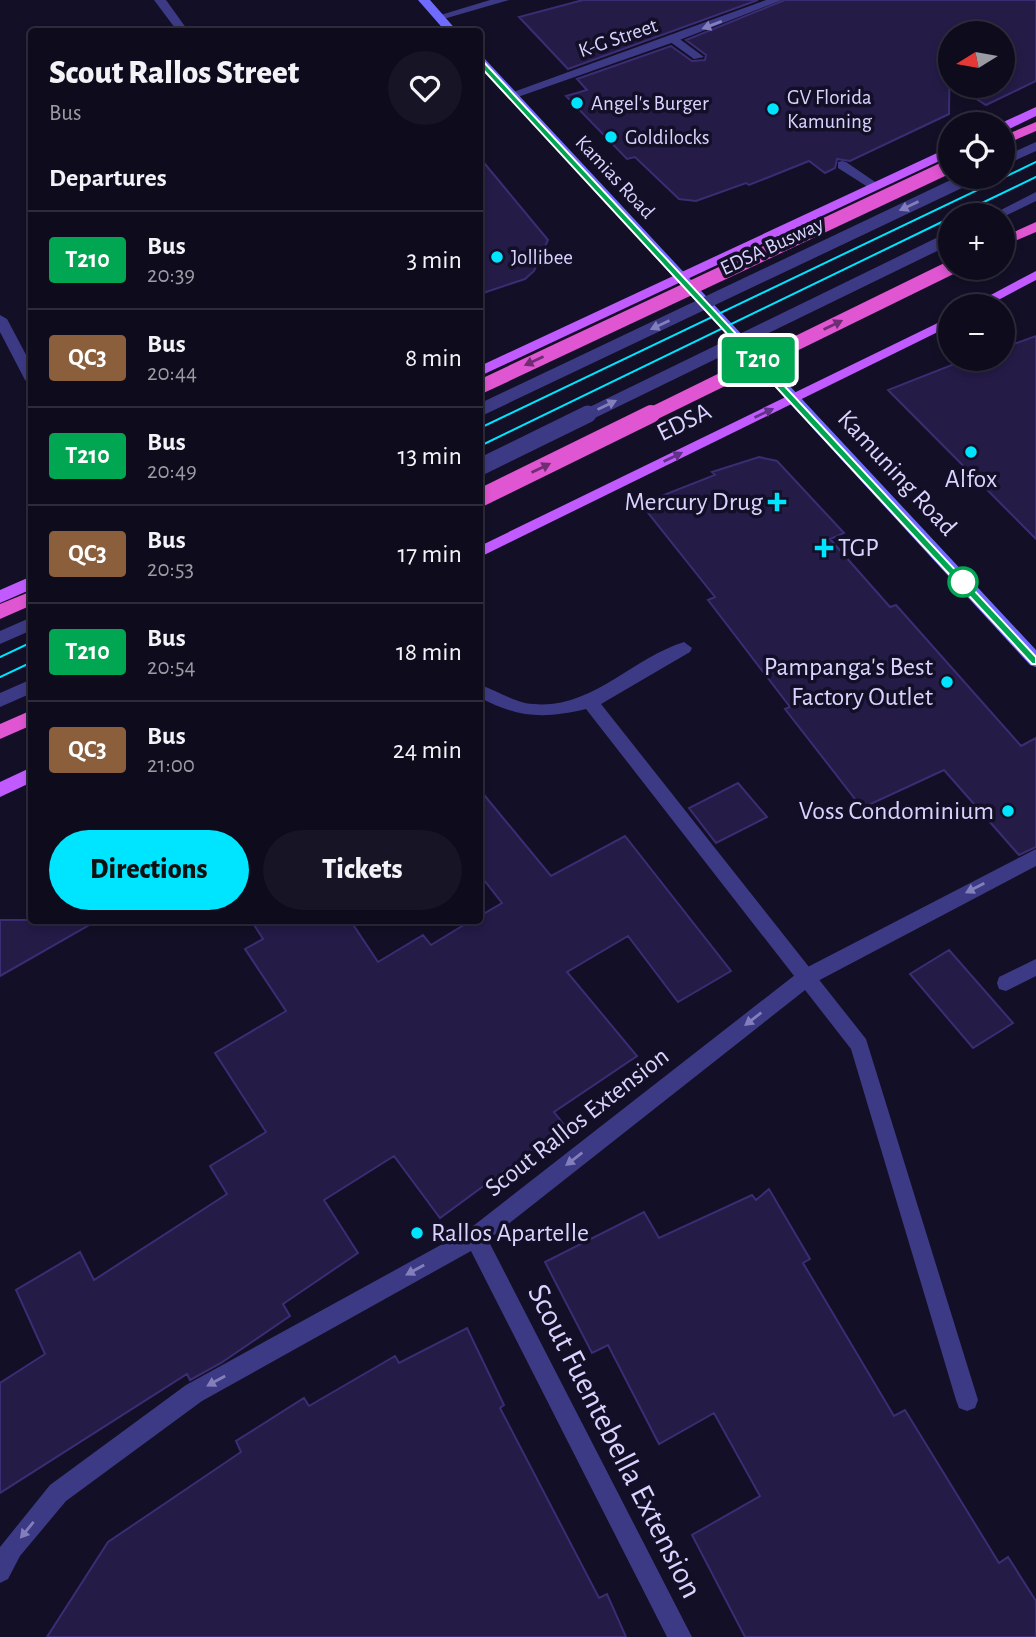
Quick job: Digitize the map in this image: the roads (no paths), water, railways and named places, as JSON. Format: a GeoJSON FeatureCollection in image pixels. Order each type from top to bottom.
{"type":"FeatureCollection","features":[{"type":"Feature","properties":{"kind":"highway"},"geometry":{"type":"LineString","coordinates":[[1015,136],[1036,126]]}},
{"type":"Feature","properties":{"kind":"highway"},"geometry":{"type":"LineString","coordinates":[[483,386],[938,172]]}},
{"type":"Feature","properties":{"kind":"highway"},"geometry":{"type":"LineString","coordinates":[[1015,236],[1036,226]]}},
{"type":"Feature","properties":{"kind":"highway","name":"EDSA"},"geometry":{"type":"LineString","coordinates":[[483,497],[938,274]]}},
{"type":"Feature","properties":{"kind":"highway"},"geometry":{"type":"LineString","coordinates":[[0,612],[28,599]]}},
{"type":"Feature","properties":{"kind":"highway"},"geometry":{"type":"LineString","coordinates":[[0,732],[28,719]]}},
{"type":"Feature","properties":{"kind":"main road"},"geometry":{"type":"LineString","coordinates":[[424,0],[450,28]]}},
{"type":"Feature","properties":{"kind":"main road","name":"Kamias Road"},"geometry":{"type":"LineString","coordinates":[[483,64],[720,320]]}},
{"type":"Feature","properties":{"kind":"main road"},"geometry":{"type":"LineString","coordinates":[[1015,121],[1036,111]]}},
{"type":"Feature","properties":{"kind":"main road"},"geometry":{"type":"LineString","coordinates":[[483,370],[938,157]]}},
{"type":"Feature","properties":{"kind":"main road"},"geometry":{"type":"LineString","coordinates":[[1000,294],[1036,275]]}},
{"type":"Feature","properties":{"kind":"main road","name":"Kamuning Road"},"geometry":{"type":"LineString","coordinates":[[720,320],[1036,661]]}},
{"type":"Feature","properties":{"kind":"main road","name":"EDSA"},"geometry":{"type":"LineString","coordinates":[[483,551],[938,327]]}},
{"type":"Feature","properties":{"kind":"main road"},"geometry":{"type":"LineString","coordinates":[[0,597],[28,584]]}},
{"type":"Feature","properties":{"kind":"main road"},"geometry":{"type":"LineString","coordinates":[[0,790],[28,776]]}},
{"type":"Feature","properties":{"kind":"street"},"geometry":{"type":"LineString","coordinates":[[160,0],[181,28]]}},
{"type":"Feature","properties":{"kind":"street"},"geometry":{"type":"LineString","coordinates":[[440,17],[503,0]]}},
{"type":"Feature","properties":{"kind":"street","name":"K-G Street"},"geometry":{"type":"LineString","coordinates":[[511,95],[776,0]]}},
{"type":"Feature","properties":{"kind":"street"},"geometry":{"type":"LineString","coordinates":[[673,39],[698,57]]}},
{"type":"Feature","properties":{"kind":"street"},"geometry":{"type":"LineString","coordinates":[[1015,156],[1036,146]]}},
{"type":"Feature","properties":{"kind":"street"},"geometry":{"type":"LineString","coordinates":[[842,165],[875,186]]}},
{"type":"Feature","properties":{"kind":"street","name":"EDSA Busway"},"geometry":{"type":"LineString","coordinates":[[483,409],[946,189]]}},
{"type":"Feature","properties":{"kind":"street"},"geometry":{"type":"LineString","coordinates":[[1015,206],[1036,196]]}},
{"type":"Feature","properties":{"kind":"street"},"geometry":{"type":"LineString","coordinates":[[483,466],[938,244]]}},
{"type":"Feature","properties":{"kind":"street"},"geometry":{"type":"LineString","coordinates":[[0,319],[28,372]]}},
{"type":"Feature","properties":{"kind":"street"},"geometry":{"type":"LineString","coordinates":[[0,638],[28,625]]}},
{"type":"Feature","properties":{"kind":"street"},"geometry":{"type":"LineString","coordinates":[[483,693],[508,706],[541,713],[590,702],[684,648]]}},
{"type":"Feature","properties":{"kind":"street"},"geometry":{"type":"LineString","coordinates":[[0,700],[28,687]]}},
{"type":"Feature","properties":{"kind":"street"},"geometry":{"type":"LineString","coordinates":[[590,702],[784,953],[807,977],[859,1045],[967,1400]]}},
{"type":"Feature","properties":{"kind":"street","name":"Scout Rallos Extension"},"geometry":{"type":"LineString","coordinates":[[0,1571],[12,1548],[58,1493],[194,1393],[475,1237],[807,977],[1036,857]]}},
{"type":"Feature","properties":{"kind":"street"},"geometry":{"type":"LineString","coordinates":[[1006,983],[1036,967]]}},
{"type":"Feature","properties":{"kind":"street","name":"Scout Fuentebella Extension"},"geometry":{"type":"LineString","coordinates":[[475,1237],[680,1637]]}},
{"type":"Feature","properties":{"kind":"tram line"},"geometry":{"type":"LineString","coordinates":[[483,427],[1036,162]]}},
{"type":"Feature","properties":{"kind":"tram line"},"geometry":{"type":"LineString","coordinates":[[982,203],[1036,177]]}},
{"type":"Feature","properties":{"kind":"tram line"},"geometry":{"type":"LineString","coordinates":[[483,445],[938,224]]}},
{"type":"Feature","properties":{"kind":"tram line"},"geometry":{"type":"LineString","coordinates":[[0,657],[28,644]]}},
{"type":"Feature","properties":{"kind":"tram line"},"geometry":{"type":"LineString","coordinates":[[0,677],[28,664]]}},
{"type":"Feature","properties":{"kind":"place","name":"Angel's Burger"},"geometry":{"type":"Point","coordinates":[577,103]}},
{"type":"Feature","properties":{"kind":"place","name":"GV Florida Kamuning"},"geometry":{"type":"Point","coordinates":[773,109]}},
{"type":"Feature","properties":{"kind":"place","name":"Goldilocks"},"geometry":{"type":"Point","coordinates":[611,137]}},
{"type":"Feature","properties":{"kind":"place","name":"Jollibee"},"geometry":{"type":"Point","coordinates":[497,257]}},
{"type":"Feature","properties":{"kind":"place","name":"Alfox"},"geometry":{"type":"Point","coordinates":[971,452]}},
{"type":"Feature","properties":{"kind":"place","name":"Mercury Drug"},"geometry":{"type":"Point","coordinates":[777,502]}},
{"type":"Feature","properties":{"kind":"place","name":"TGP"},"geometry":{"type":"Point","coordinates":[824,548]}},
{"type":"Feature","properties":{"kind":"place","name":"Pampanga's Best Factory Outlet"},"geometry":{"type":"Point","coordinates":[947,682]}},
{"type":"Feature","properties":{"kind":"place","name":"Voss Condominium"},"geometry":{"type":"Point","coordinates":[1008,811]}},
{"type":"Feature","properties":{"kind":"place","name":"Rallos Apartelle"},"geometry":{"type":"Point","coordinates":[417,1233]}}]}
